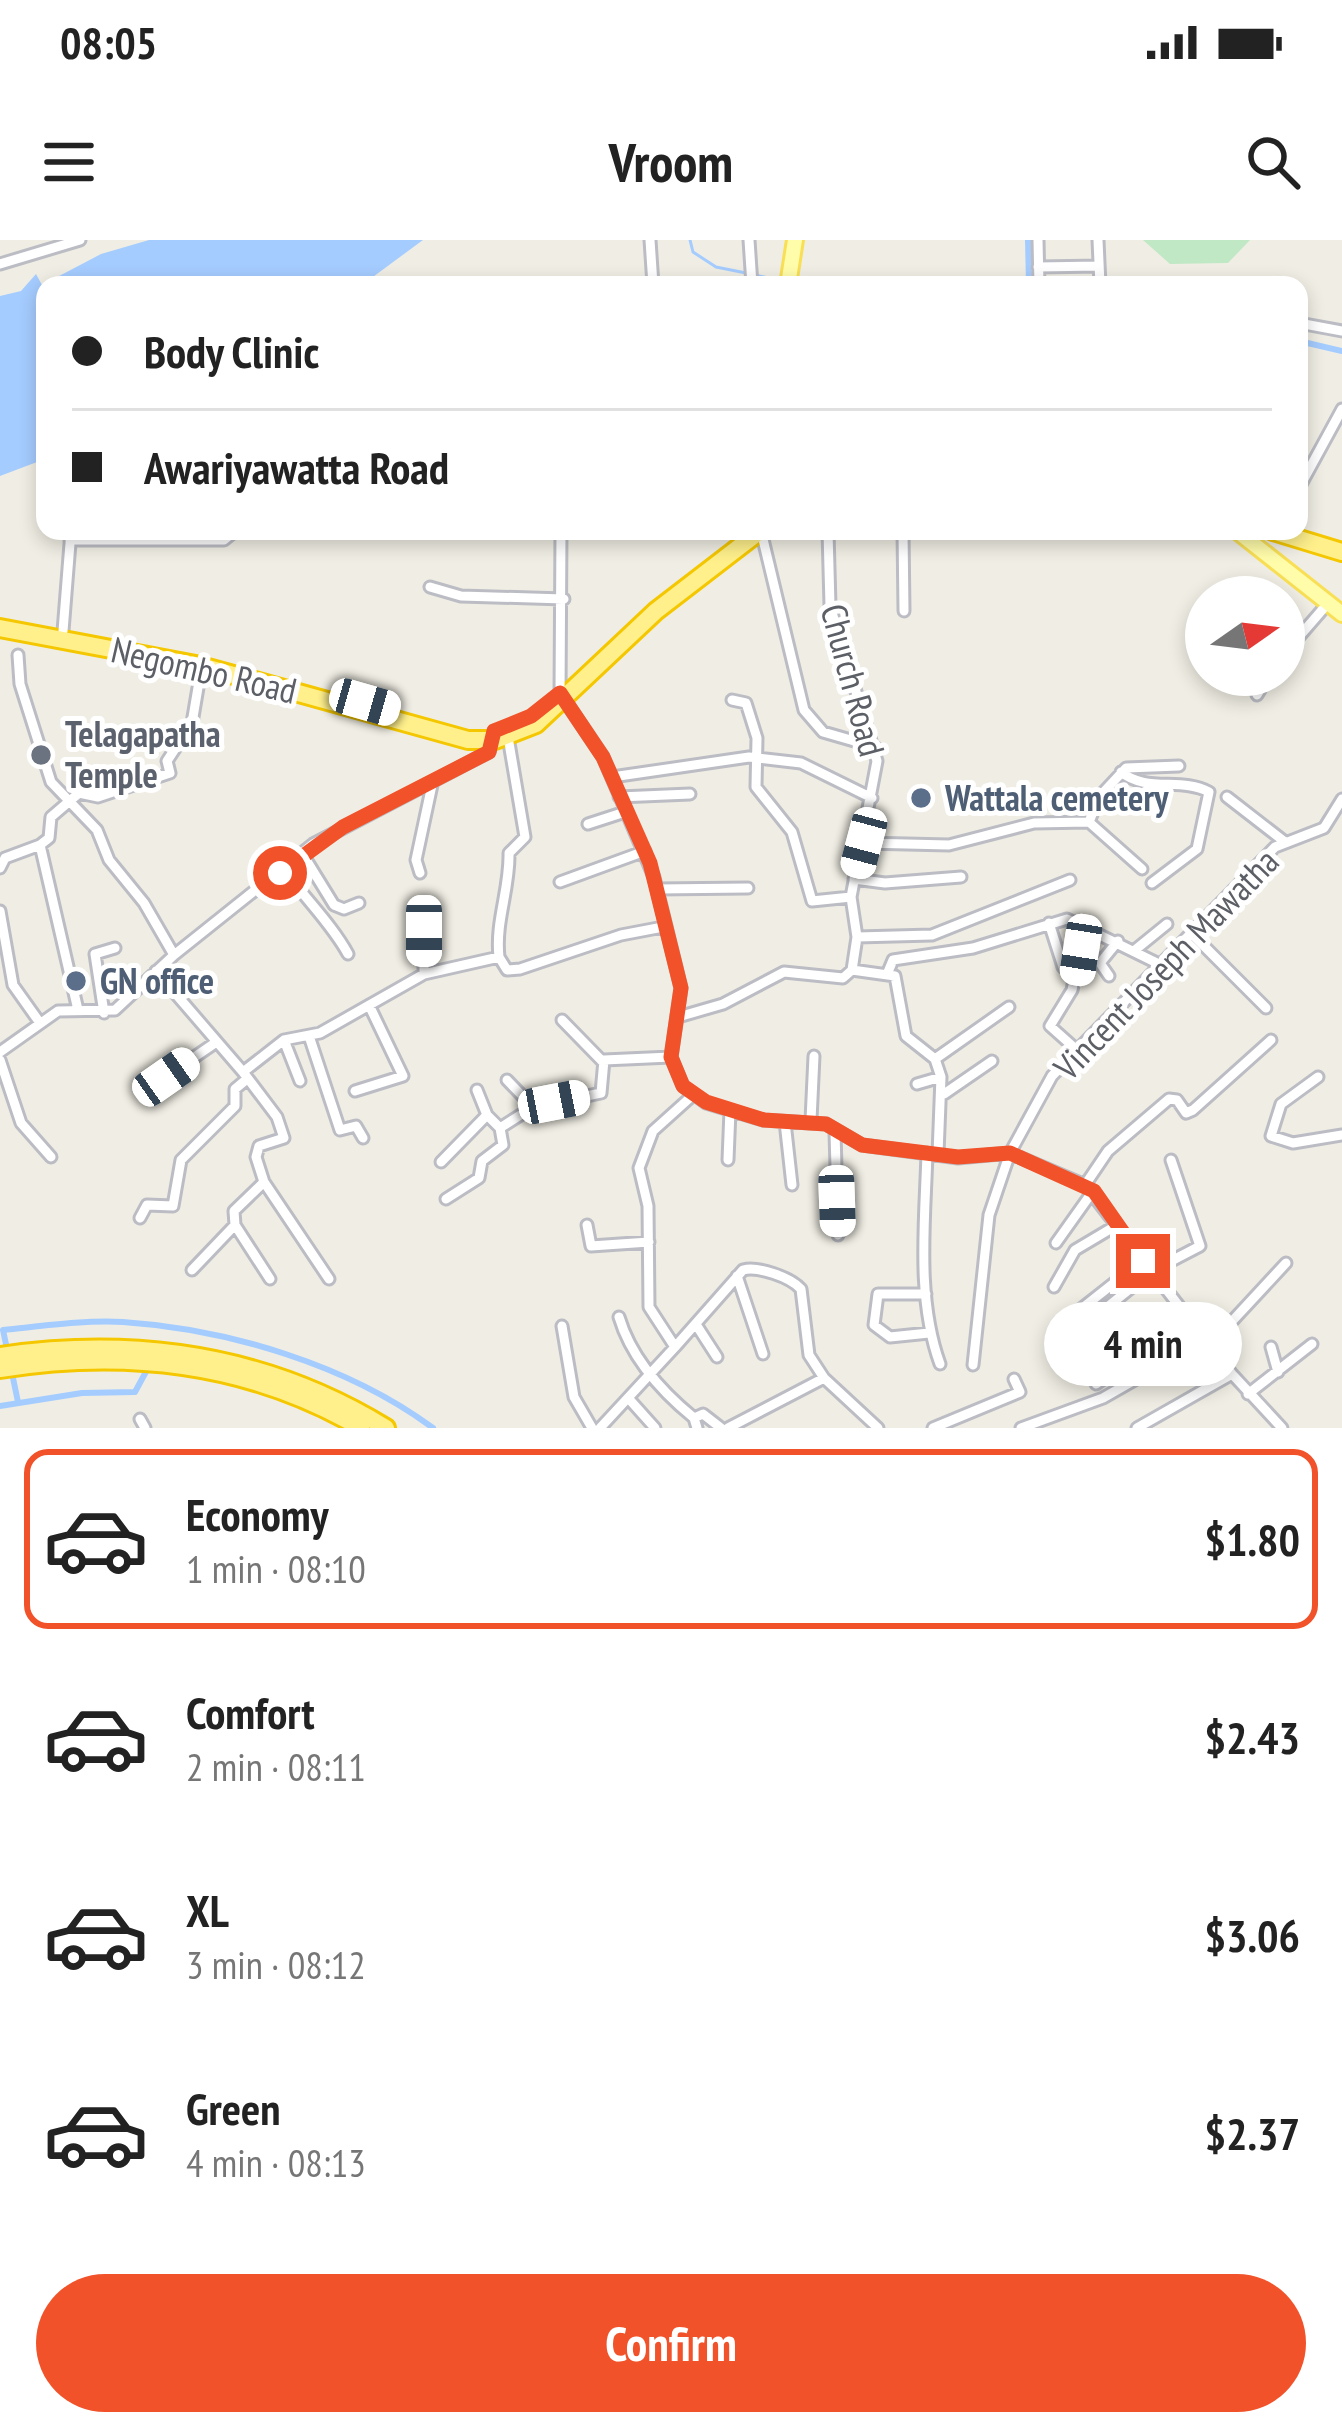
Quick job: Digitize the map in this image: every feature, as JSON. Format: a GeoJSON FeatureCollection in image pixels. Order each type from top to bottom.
{"type":"FeatureCollection","features":[{"type":"Feature","properties":{"kind":"highway"},"geometry":{"type":"LineString","coordinates":[[1308,534],[1342,548]]}},
{"type":"Feature","properties":{"kind":"highway"},"geometry":{"type":"LineString","coordinates":[[1308,539],[1342,548]]}},
{"type":"Feature","properties":{"kind":"highway"},"geometry":{"type":"LineString","coordinates":[[499,736],[536,724],[651,606],[734,540]]}},
{"type":"Feature","properties":{"kind":"highway"},"geometry":{"type":"LineString","coordinates":[[562,696],[656,611],[748,540]]}},
{"type":"Feature","properties":{"kind":"highway","name":"Negombo Road"},"geometry":{"type":"LineString","coordinates":[[0,624],[63,631],[202,662],[467,740],[499,736]]}},
{"type":"Feature","properties":{"kind":"highway","name":"Negombo Road"},"geometry":{"type":"LineString","coordinates":[[0,624],[202,662]]}},
{"type":"Feature","properties":{"kind":"highway"},"geometry":{"type":"LineString","coordinates":[[0,1356],[99,1347],[226,1360],[320,1390],[386,1428]]}},
{"type":"Feature","properties":{"kind":"highway"},"geometry":{"type":"LineString","coordinates":[[0,1369],[100,1360],[195,1366],[290,1392],[361,1428]]}},
{"type":"Feature","properties":{"kind":"main road"},"geometry":{"type":"LineString","coordinates":[[790,276],[796,240]]}},
{"type":"Feature","properties":{"kind":"main road"},"geometry":{"type":"LineString","coordinates":[[1249,540],[1342,614]]}},
{"type":"Feature","properties":{"kind":"street"},"geometry":{"type":"LineString","coordinates":[[0,264],[80,240]]}},
{"type":"Feature","properties":{"kind":"street"},"geometry":{"type":"LineString","coordinates":[[650,240],[652,276]]}},
{"type":"Feature","properties":{"kind":"street"},"geometry":{"type":"LineString","coordinates":[[749,240],[752,276]]}},
{"type":"Feature","properties":{"kind":"street"},"geometry":{"type":"LineString","coordinates":[[1038,240],[1039,276]]}},
{"type":"Feature","properties":{"kind":"street"},"geometry":{"type":"LineString","coordinates":[[1098,240],[1100,276]]}},
{"type":"Feature","properties":{"kind":"street"},"geometry":{"type":"LineString","coordinates":[[1038,266],[1099,266]]}},
{"type":"Feature","properties":{"kind":"street"},"geometry":{"type":"LineString","coordinates":[[1308,325],[1342,331]]}},
{"type":"Feature","properties":{"kind":"street"},"geometry":{"type":"LineString","coordinates":[[1308,471],[1342,409]]}},
{"type":"Feature","properties":{"kind":"street"},"geometry":{"type":"LineString","coordinates":[[63,631],[70,540]]}},
{"type":"Feature","properties":{"kind":"street"},"geometry":{"type":"LineString","coordinates":[[193,540],[225,540]]}},
{"type":"Feature","properties":{"kind":"street"},"geometry":{"type":"LineString","coordinates":[[561,540],[562,696],[612,777],[657,889],[681,988],[671,1057],[677,1076],[693,1095],[730,1110],[784,1122],[811,1120],[862,1145],[933,1154],[1010,1153],[1089,1188],[1232,1375],[1278,1426]]}},
{"type":"Feature","properties":{"kind":"street"},"geometry":{"type":"LineString","coordinates":[[762,540],[804,710],[823,732],[875,747]]}},
{"type":"Feature","properties":{"kind":"street","name":"Church Road"},"geometry":{"type":"LineString","coordinates":[[828,540],[830,606],[875,747],[872,798],[851,897],[856,937],[853,970]]}},
{"type":"Feature","properties":{"kind":"street"},"geometry":{"type":"LineString","coordinates":[[903,540],[904,611]]}},
{"type":"Feature","properties":{"kind":"street"},"geometry":{"type":"LineString","coordinates":[[430,587],[460,596],[564,598]]}},
{"type":"Feature","properties":{"kind":"street"},"geometry":{"type":"LineString","coordinates":[[1305,630],[1329,602]]}},
{"type":"Feature","properties":{"kind":"street"},"geometry":{"type":"LineString","coordinates":[[18,655],[20,684],[45,766],[68,803],[98,830],[109,860],[144,903],[174,955]]}},
{"type":"Feature","properties":{"kind":"street"},"geometry":{"type":"LineString","coordinates":[[0,868],[5,858],[49,838],[57,809],[79,793],[98,797],[170,772],[167,761],[192,722],[202,662]]}},
{"type":"Feature","properties":{"kind":"street"},"geometry":{"type":"LineString","coordinates":[[732,700],[746,703],[756,787],[793,832],[812,902],[851,897]]}},
{"type":"Feature","properties":{"kind":"street"},"geometry":{"type":"LineString","coordinates":[[51,1157],[21,1123],[0,1056],[58,1010],[115,1010],[156,970],[302,853],[489,752],[499,736]]}},
{"type":"Feature","properties":{"kind":"street"},"geometry":{"type":"LineString","coordinates":[[499,736],[525,837],[508,853],[510,884],[498,923],[499,957],[506,970],[663,927]]}},
{"type":"Feature","properties":{"kind":"street"},"geometry":{"type":"LineString","coordinates":[[612,777],[756,758],[801,763],[872,798]]}},
{"type":"Feature","properties":{"kind":"street"},"geometry":{"type":"LineString","coordinates":[[1089,823],[1100,797],[1121,772],[1151,763],[1179,766]]}},
{"type":"Feature","properties":{"kind":"street"},"geometry":{"type":"LineString","coordinates":[[1121,772],[1142,785],[1184,783],[1209,792],[1197,849],[1152,883]]}},
{"type":"Feature","properties":{"kind":"street"},"geometry":{"type":"LineString","coordinates":[[420,873],[416,860],[432,785]]}},
{"type":"Feature","properties":{"kind":"street"},"geometry":{"type":"LineString","coordinates":[[619,797],[690,794]]}},
{"type":"Feature","properties":{"kind":"street"},"geometry":{"type":"LineString","coordinates":[[1227,797],[1286,842]]}},
{"type":"Feature","properties":{"kind":"street","name":"Vincent Joseph Mawatha"},"geometry":{"type":"LineString","coordinates":[[973,1365],[985,1283],[984,1238],[1010,1153],[1052,1076],[1286,842],[1324,828],[1342,799]]}},
{"type":"Feature","properties":{"kind":"street"},"geometry":{"type":"LineString","coordinates":[[588,824],[625,812]]}},
{"type":"Feature","properties":{"kind":"street"},"geometry":{"type":"LineString","coordinates":[[864,843],[949,845],[1034,823],[1089,823],[1142,869]]}},
{"type":"Feature","properties":{"kind":"street"},"geometry":{"type":"LineString","coordinates":[[40,844],[78,1010]]}},
{"type":"Feature","properties":{"kind":"street"},"geometry":{"type":"LineString","coordinates":[[560,882],[645,851]]}},
{"type":"Feature","properties":{"kind":"street"},"geometry":{"type":"LineString","coordinates":[[302,853],[334,904],[344,909],[359,903]]}},
{"type":"Feature","properties":{"kind":"street"},"geometry":{"type":"LineString","coordinates":[[284,869],[320,920],[332,926],[348,954]]}},
{"type":"Feature","properties":{"kind":"street"},"geometry":{"type":"LineString","coordinates":[[854,879],[904,883],[961,877]]}},
{"type":"Feature","properties":{"kind":"street"},"geometry":{"type":"LineString","coordinates":[[856,937],[932,934],[1070,880]]}},
{"type":"Feature","properties":{"kind":"street"},"geometry":{"type":"LineString","coordinates":[[657,889],[748,888]]}},
{"type":"Feature","properties":{"kind":"street"},"geometry":{"type":"LineString","coordinates":[[0,911],[5,970],[40,1023]]}},
{"type":"Feature","properties":{"kind":"street"},"geometry":{"type":"LineString","coordinates":[[888,972],[893,960],[973,948],[1067,919],[1159,964]]}},
{"type":"Feature","properties":{"kind":"street"},"geometry":{"type":"LineString","coordinates":[[1049,923],[1063,967],[1076,976]]}},
{"type":"Feature","properties":{"kind":"street"},"geometry":{"type":"LineString","coordinates":[[1078,1051],[1050,1026],[1076,976],[1085,924]]}},
{"type":"Feature","properties":{"kind":"street"},"geometry":{"type":"LineString","coordinates":[[1135,950],[1167,925]]}},
{"type":"Feature","properties":{"kind":"street"},"geometry":{"type":"LineString","coordinates":[[424,931],[424,974]]}},
{"type":"Feature","properties":{"kind":"street"},"geometry":{"type":"LineString","coordinates":[[1191,933],[1266,1008]]}},
{"type":"Feature","properties":{"kind":"street"},"geometry":{"type":"LineString","coordinates":[[1109,976],[1100,963],[1118,941]]}},
{"type":"Feature","properties":{"kind":"street"},"geometry":{"type":"LineString","coordinates":[[104,1013],[94,954],[115,948]]}},
{"type":"Feature","properties":{"kind":"street"},"geometry":{"type":"LineString","coordinates":[[140,1218],[147,1204],[173,1206],[181,1160],[235,1106],[236,1089],[245,1076],[284,1040],[309,1036],[424,974],[499,957]]}},
{"type":"Feature","properties":{"kind":"street"},"geometry":{"type":"LineString","coordinates":[[156,970],[245,1076],[284,1135],[259,1146],[256,1157],[264,1182],[329,1279]]}},
{"type":"Feature","properties":{"kind":"street"},"geometry":{"type":"LineString","coordinates":[[678,1017],[723,1004],[784,972],[842,978],[853,970],[888,972],[901,989],[906,1036],[935,1059],[944,1094],[933,1154],[926,1294],[929,1333],[940,1364]]}},
{"type":"Feature","properties":{"kind":"street"},"geometry":{"type":"LineString","coordinates":[[355,1090],[403,1076],[369,1005]]}},
{"type":"Feature","properties":{"kind":"street"},"geometry":{"type":"LineString","coordinates":[[935,1059],[1009,1007]]}},
{"type":"Feature","properties":{"kind":"street"},"geometry":{"type":"LineString","coordinates":[[500,1128],[532,1107],[601,1093],[602,1062],[562,1020]]}},
{"type":"Feature","properties":{"kind":"street"},"geometry":{"type":"LineString","coordinates":[[309,1036],[340,1130],[356,1126],[363,1138]]}},
{"type":"Feature","properties":{"kind":"street"},"geometry":{"type":"LineString","coordinates":[[284,1040],[300,1081]]}},
{"type":"Feature","properties":{"kind":"street"},"geometry":{"type":"LineString","coordinates":[[1056,1244],[1108,1151],[1168,1099],[1177,1100],[1186,1113],[1193,1110],[1271,1040]]}},
{"type":"Feature","properties":{"kind":"street"},"geometry":{"type":"LineString","coordinates":[[161,1080],[215,1043]]}},
{"type":"Feature","properties":{"kind":"street"},"geometry":{"type":"LineString","coordinates":[[811,1120],[814,1056]]}},
{"type":"Feature","properties":{"kind":"street"},"geometry":{"type":"LineString","coordinates":[[602,1062],[671,1057]]}},
{"type":"Feature","properties":{"kind":"street"},"geometry":{"type":"LineString","coordinates":[[944,1094],[992,1061]]}},
{"type":"Feature","properties":{"kind":"street"},"geometry":{"type":"LineString","coordinates":[[917,1084],[941,1077]]}},
{"type":"Feature","properties":{"kind":"street"},"geometry":{"type":"LineString","coordinates":[[1318,1077],[1281,1104],[1271,1136],[1292,1143],[1342,1135]]}},
{"type":"Feature","properties":{"kind":"street"},"geometry":{"type":"LineString","coordinates":[[507,1081],[532,1107]]}},
{"type":"Feature","properties":{"kind":"street"},"geometry":{"type":"LineString","coordinates":[[446,1199],[478,1178],[482,1161],[503,1145],[500,1128],[487,1114],[477,1090]]}},
{"type":"Feature","properties":{"kind":"street"},"geometry":{"type":"LineString","coordinates":[[675,1347],[649,1307],[642,1150],[653,1131],[693,1095]]}},
{"type":"Feature","properties":{"kind":"street"},"geometry":{"type":"LineString","coordinates":[[728,1160],[730,1110]]}},
{"type":"Feature","properties":{"kind":"street"},"geometry":{"type":"LineString","coordinates":[[441,1162],[487,1114]]}},
{"type":"Feature","properties":{"kind":"street"},"geometry":{"type":"LineString","coordinates":[[784,1122],[792,1185]]}},
{"type":"Feature","properties":{"kind":"street"},"geometry":{"type":"LineString","coordinates":[[835,1132],[838,1235]]}},
{"type":"Feature","properties":{"kind":"street"},"geometry":{"type":"LineString","coordinates":[[1069,1338],[1152,1271],[1200,1246],[1172,1160]]}},
{"type":"Feature","properties":{"kind":"street"},"geometry":{"type":"LineString","coordinates":[[264,1182],[233,1211],[235,1226],[270,1279]]}},
{"type":"Feature","properties":{"kind":"street"},"geometry":{"type":"LineString","coordinates":[[1054,1287],[1075,1250],[1117,1225]]}},
{"type":"Feature","properties":{"kind":"street"},"geometry":{"type":"LineString","coordinates":[[192,1270],[235,1226]]}},
{"type":"Feature","properties":{"kind":"street"},"geometry":{"type":"LineString","coordinates":[[586,1226],[591,1246],[649,1242]]}},
{"type":"Feature","properties":{"kind":"street"},"geometry":{"type":"LineString","coordinates":[[1071,1317],[1143,1261]]}},
{"type":"Feature","properties":{"kind":"street"},"geometry":{"type":"LineString","coordinates":[[1021,1428],[1046,1424],[1210,1341],[1286,1263]]}},
{"type":"Feature","properties":{"kind":"street"},"geometry":{"type":"LineString","coordinates":[[562,1326],[574,1397],[604,1426],[698,1326],[737,1276],[751,1268],[801,1289],[809,1355],[824,1378],[878,1428]]}},
{"type":"Feature","properties":{"kind":"street"},"geometry":{"type":"LineString","coordinates":[[737,1276],[764,1354]]}},
{"type":"Feature","properties":{"kind":"street"},"geometry":{"type":"LineString","coordinates":[[926,1294],[878,1294],[874,1325],[890,1337],[929,1333]]}},
{"type":"Feature","properties":{"kind":"street"},"geometry":{"type":"LineString","coordinates":[[619,1317],[628,1345],[695,1423],[710,1414],[724,1428],[824,1378]]}},
{"type":"Feature","properties":{"kind":"street"},"geometry":{"type":"LineString","coordinates":[[1096,1384],[1191,1317]]}},
{"type":"Feature","properties":{"kind":"street"},"geometry":{"type":"LineString","coordinates":[[698,1326],[717,1357]]}},
{"type":"Feature","properties":{"kind":"street"},"geometry":{"type":"LineString","coordinates":[[1249,1394],[1312,1345]]}},
{"type":"Feature","properties":{"kind":"street"},"geometry":{"type":"LineString","coordinates":[[1271,1347],[1278,1372]]}},
{"type":"Feature","properties":{"kind":"street"},"geometry":{"type":"LineString","coordinates":[[1137,1428],[1232,1375]]}},
{"type":"Feature","properties":{"kind":"street"},"geometry":{"type":"LineString","coordinates":[[933,1428],[1019,1392],[1014,1379]]}},
{"type":"Feature","properties":{"kind":"street"},"geometry":{"type":"LineString","coordinates":[[628,1400],[655,1428]]}},
{"type":"Feature","properties":{"kind":"green space"},"geometry":{"type":"Polygon","coordinates":[[[1143,240],[1250,240],[1228,263],[1170,264],[1143,240]]]}},
{"type":"Feature","properties":{"kind":"water"},"geometry":{"type":"Polygon","coordinates":[[[149,240],[423,240],[374,276],[59,276],[101,254],[149,240]]]}},
{"type":"Feature","properties":{"kind":"water"},"geometry":{"type":"Polygon","coordinates":[[[36,274],[36,462],[0,476],[0,296],[21,291],[36,274]]]}},
{"type":"Feature","properties":{"kind":"waterway"},"geometry":{"type":"LineString","coordinates":[[690,240],[693,252],[716,267],[746,273]]}},
{"type":"Feature","properties":{"kind":"waterway"},"geometry":{"type":"LineString","coordinates":[[1028,240],[1029,276]]}},
{"type":"Feature","properties":{"kind":"waterway"},"geometry":{"type":"LineString","coordinates":[[755,275],[759,276]]}},
{"type":"Feature","properties":{"kind":"waterway"},"geometry":{"type":"LineString","coordinates":[[1308,343],[1342,351]]}},
{"type":"Feature","properties":{"kind":"waterway"},"geometry":{"type":"LineString","coordinates":[[7,1349],[3,1330],[63,1324],[123,1322],[204,1333],[325,1369],[433,1428]]}},
{"type":"Feature","properties":{"kind":"waterway"},"geometry":{"type":"LineString","coordinates":[[0,1406],[82,1393],[135,1392],[148,1368]]}},
{"type":"Feature","properties":{"kind":"waterway"},"geometry":{"type":"LineString","coordinates":[[13,1378],[18,1402]]}},
{"type":"Feature","properties":{"kind":"place","name":"Telagapatha Temple"},"geometry":{"type":"Point","coordinates":[41,755]}},
{"type":"Feature","properties":{"kind":"place","name":"Wattala cemetery"},"geometry":{"type":"Point","coordinates":[921,798]}},
{"type":"Feature","properties":{"kind":"place","name":"GN office"},"geometry":{"type":"Point","coordinates":[76,981]}},
{"type":"Feature","properties":{"kind":"route"},"geometry":{"type":"LineString","coordinates":[[280,873],[343,827],[489,752],[495,745],[494,731],[531,716],[560,693],[603,757],[650,863],[681,988],[671,1057],[683,1086],[706,1102],[764,1120],[826,1124],[849,1142],[862,1145],[958,1157],[1010,1153],[1094,1191],[1143,1261]]}}]}
